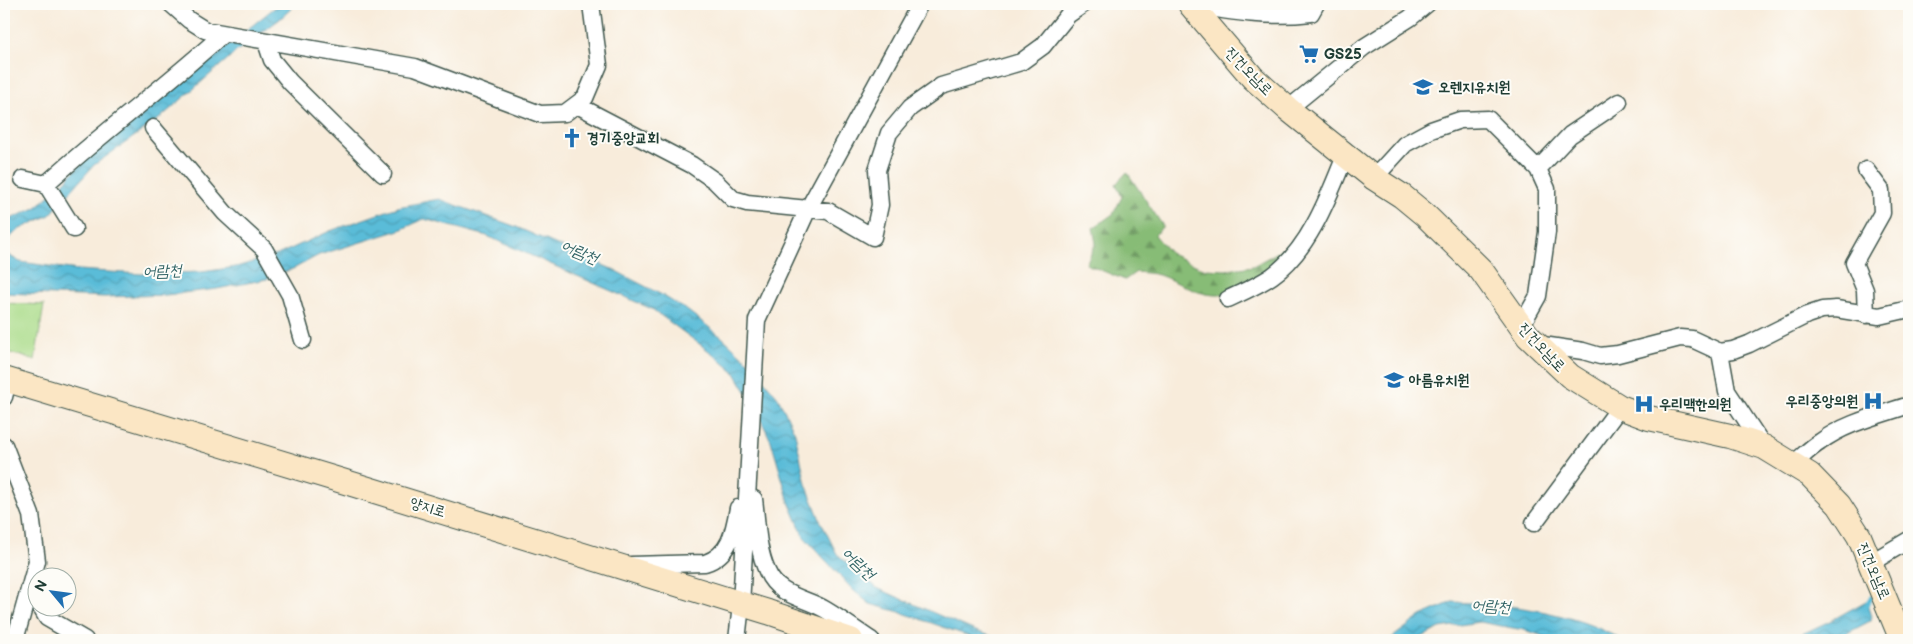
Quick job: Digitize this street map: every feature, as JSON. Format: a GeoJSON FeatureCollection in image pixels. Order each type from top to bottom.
{"type":"FeatureCollection","features":[{"type":"Feature","properties":{"kind":"main road","name":"진건오남로"},"geometry":{"type":"LineString","coordinates":[[1191,4],[1253,78],[1344,156],[1402,196],[1425,215],[1481,270],[1536,344],[1570,376],[1620,407],[1649,418],[1730,436],[1764,447],[1810,476],[1839,505],[1851,521],[1872,562],[1902,640]]}},
{"type":"Feature","properties":{"kind":"main road","name":"양지로"},"geometry":{"type":"LineString","coordinates":[[5,384],[352,484],[851,640]]}},
{"type":"Feature","properties":{"kind":"street"},"geometry":{"type":"LineString","coordinates":[[171,4],[189,20],[205,30],[415,67],[540,114],[564,113],[585,98],[599,65],[591,4]]}},
{"type":"Feature","properties":{"kind":"street"},"geometry":{"type":"LineString","coordinates":[[737,640],[741,605],[757,320],[808,209],[920,4]]}},
{"type":"Feature","properties":{"kind":"street"},"geometry":{"type":"LineString","coordinates":[[577,105],[692,166],[715,181],[733,198],[747,203],[828,211],[873,237],[880,205],[877,170],[889,133],[910,108],[941,86],[1021,62],[1043,46],[1068,16],[1084,4]]}},
{"type":"Feature","properties":{"kind":"street"},"geometry":{"type":"LineString","coordinates":[[1191,4],[1250,14],[1285,16],[1311,13],[1316,4]]}},
{"type":"Feature","properties":{"kind":"street"},"geometry":{"type":"LineString","coordinates":[[1288,109],[1364,47],[1410,18],[1427,4]]}},
{"type":"Feature","properties":{"kind":"street"},"geometry":{"type":"LineString","coordinates":[[46,184],[93,142],[179,74],[223,34]]}},
{"type":"Feature","properties":{"kind":"street"},"geometry":{"type":"LineString","coordinates":[[262,41],[272,60],[290,82],[383,174]]}},
{"type":"Feature","properties":{"kind":"street"},"geometry":{"type":"LineString","coordinates":[[1538,169],[1570,135],[1620,102]]}},
{"type":"Feature","properties":{"kind":"street"},"geometry":{"type":"LineString","coordinates":[[1374,178],[1404,144],[1431,130],[1460,120],[1488,120],[1538,169],[1546,189],[1547,232],[1538,296],[1521,326]]}},
{"type":"Feature","properties":{"kind":"street"},"geometry":{"type":"LineString","coordinates":[[153,128],[225,213],[264,249],[290,296],[302,340]]}},
{"type":"Feature","properties":{"kind":"street"},"geometry":{"type":"LineString","coordinates":[[1228,299],[1274,275],[1296,251],[1326,205],[1344,156]]}},
{"type":"Feature","properties":{"kind":"street"},"geometry":{"type":"LineString","coordinates":[[1866,170],[1881,190],[1882,213],[1854,263],[1865,290],[1866,315]]}},
{"type":"Feature","properties":{"kind":"street"},"geometry":{"type":"LineString","coordinates":[[23,179],[46,184],[74,229]]}},
{"type":"Feature","properties":{"kind":"street"},"geometry":{"type":"LineString","coordinates":[[1536,344],[1583,351],[1600,356],[1618,354],[1680,338],[1692,338],[1720,352],[1733,350],[1749,344],[1807,315],[1822,310],[1836,309],[1879,316],[1909,309]]}},
{"type":"Feature","properties":{"kind":"street"},"geometry":{"type":"LineString","coordinates":[[1720,352],[1727,391],[1764,447]]}},
{"type":"Feature","properties":{"kind":"street"},"geometry":{"type":"LineString","coordinates":[[1793,464],[1820,441],[1837,432],[1880,414],[1909,405]]}},
{"type":"Feature","properties":{"kind":"street"},"geometry":{"type":"LineString","coordinates":[[1534,523],[1620,407]]}},
{"type":"Feature","properties":{"kind":"street"},"geometry":{"type":"LineString","coordinates":[[4,445],[8,462],[31,515],[37,566]]}},
{"type":"Feature","properties":{"kind":"street"},"geometry":{"type":"LineString","coordinates":[[615,565],[705,563],[720,556],[734,532],[750,460]]}},
{"type":"Feature","properties":{"kind":"street"},"geometry":{"type":"LineString","coordinates":[[750,460],[761,552],[773,582],[798,599],[824,608],[871,640]]}},
{"type":"Feature","properties":{"kind":"street"},"geometry":{"type":"LineString","coordinates":[[1872,562],[1909,540]]}},
{"type":"Feature","properties":{"kind":"street"},"geometry":{"type":"LineString","coordinates":[[15,640],[37,561]]}},
{"type":"Feature","properties":{"kind":"street"},"geometry":{"type":"LineString","coordinates":[[46,616],[85,640]]}},
{"type":"Feature","properties":{"kind":"green space"},"geometry":{"type":"Polygon","coordinates":[[[1127,172],[1163,226],[1155,235],[1171,254],[1204,269],[1226,270],[1253,266],[1285,248],[1273,264],[1244,286],[1223,294],[1214,295],[1193,290],[1156,274],[1136,272],[1125,280],[1086,264],[1096,243],[1093,228],[1113,214],[1122,197],[1116,184],[1127,172]]]}},
{"type":"Feature","properties":{"kind":"green space"},"geometry":{"type":"Polygon","coordinates":[[[4,303],[44,305],[35,360],[4,351],[4,303]]]}},
{"type":"Feature","properties":{"kind":"water"},"geometry":{"type":"Polygon","coordinates":[[[279,4],[296,4],[280,19],[237,51],[159,119],[94,165],[50,215],[18,230],[4,244],[4,222],[35,208],[61,186],[81,163],[279,4]]]}},
{"type":"Feature","properties":{"kind":"water"},"geometry":{"type":"Polygon","coordinates":[[[439,199],[514,226],[612,269],[688,311],[723,338],[749,362],[778,397],[795,433],[806,484],[821,522],[837,554],[877,588],[973,630],[1003,640],[980,640],[903,613],[870,604],[854,591],[804,537],[789,502],[771,441],[753,403],[735,373],[713,354],[652,309],[487,236],[424,219],[400,230],[319,255],[295,268],[267,279],[217,289],[166,295],[105,297],[4,293],[4,252],[20,262],[78,270],[141,274],[202,272],[236,267],[277,255],[330,231],[398,207],[439,199]]]}},
{"type":"Feature","properties":{"kind":"water"},"geometry":{"type":"Polygon","coordinates":[[[1866,601],[1872,620],[1834,640],[1789,640],[1832,620],[1866,601]]]}},
{"type":"Feature","properties":{"kind":"water"},"geometry":{"type":"Polygon","coordinates":[[[1452,602],[1518,607],[1540,611],[1582,622],[1622,640],[1556,640],[1524,630],[1479,622],[1440,628],[1416,640],[1389,640],[1421,616],[1452,602]]]}},
{"type":"Feature","properties":{"kind":"waterway","name":"어람천"},"geometry":{"type":"LineString","coordinates":[[1863,610],[1871,598]]}},
{"type":"Feature","properties":{"kind":"place","name":"GS25"},"geometry":{"type":"Point","coordinates":[1309,54]}},
{"type":"Feature","properties":{"kind":"place","name":"오렌지유치원"},"geometry":{"type":"Point","coordinates":[1423,87]}},
{"type":"Feature","properties":{"kind":"place","name":"경기중앙교회"},"geometry":{"type":"Point","coordinates":[572,138]}},
{"type":"Feature","properties":{"kind":"place","name":"아름유치원"},"geometry":{"type":"Point","coordinates":[1394,380]}},
{"type":"Feature","properties":{"kind":"place","name":"우리중앙의원"},"geometry":{"type":"Point","coordinates":[1873,401]}},
{"type":"Feature","properties":{"kind":"place","name":"우리맥한의원"},"geometry":{"type":"Point","coordinates":[1644,404]}}]}
